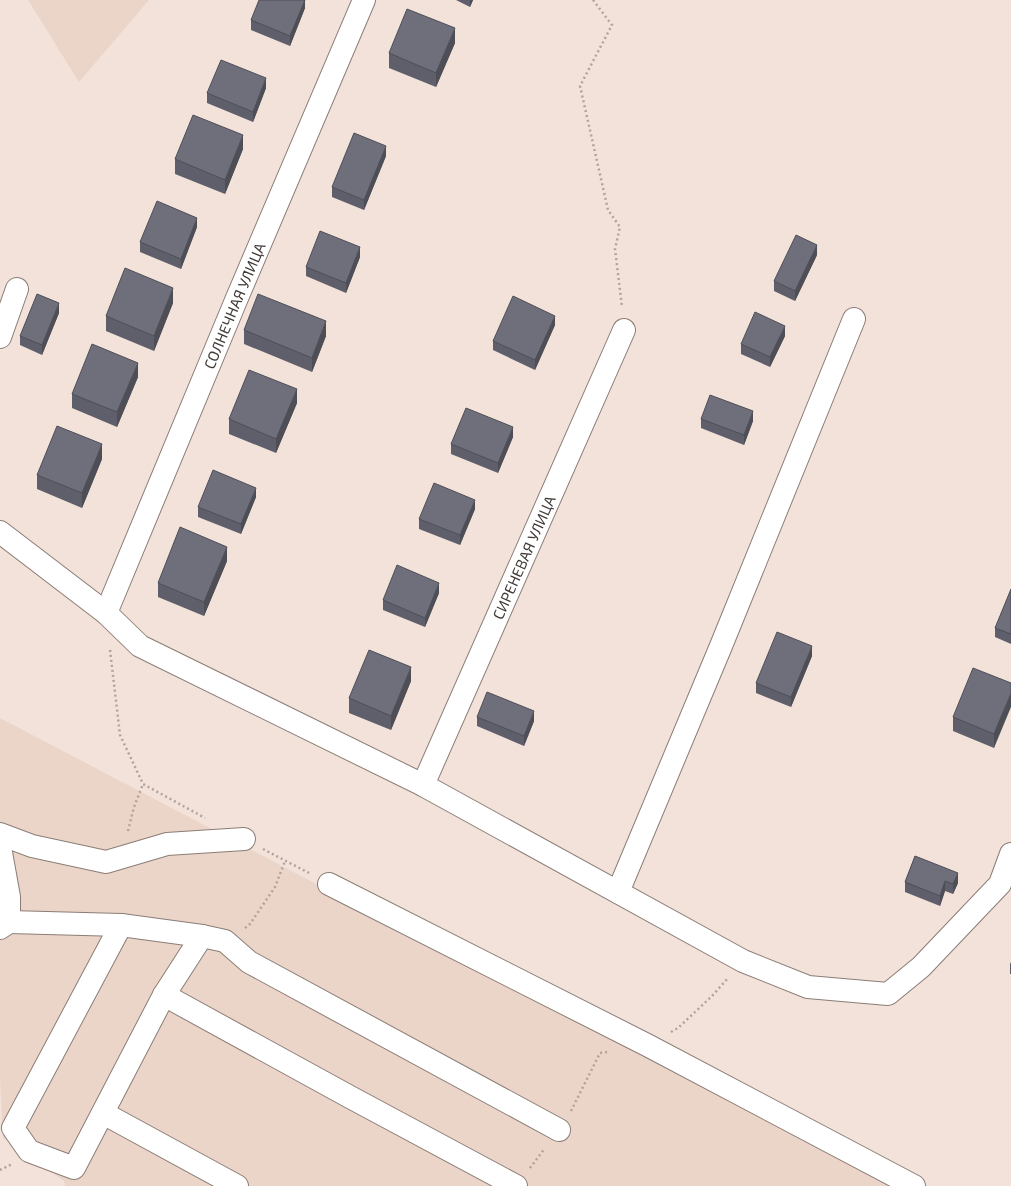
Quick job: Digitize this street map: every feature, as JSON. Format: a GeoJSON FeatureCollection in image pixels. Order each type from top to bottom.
{"type":"FeatureCollection","features":[{"type":"Feature","properties":{"kind":"street","name":"СОЛНЕЧНАЯ УЛИЦА"},"geometry":{"type":"LineString","coordinates":[[106,613],[237,298],[364,0]]}},
{"type":"Feature","properties":{"kind":"street"},"geometry":{"type":"LineString","coordinates":[[0,337],[17,289]]}},
{"type":"Feature","properties":{"kind":"street"},"geometry":{"type":"LineString","coordinates":[[618,892],[724,639],[854,319]]}},
{"type":"Feature","properties":{"kind":"street","name":"СИРЕНЕВАЯ УЛИЦА"},"geometry":{"type":"LineString","coordinates":[[424,785],[624,330]]}},
{"type":"Feature","properties":{"kind":"street"},"geometry":{"type":"LineString","coordinates":[[0,532],[106,613],[140,646],[424,785],[744,962],[808,987],[888,994],[920,967],[1000,884],[1011,854]]}},
{"type":"Feature","properties":{"kind":"street"},"geometry":{"type":"LineString","coordinates":[[0,834],[32,846],[106,862],[167,844],[244,839]]}},
{"type":"Feature","properties":{"kind":"street"},"geometry":{"type":"LineString","coordinates":[[0,847],[9,897],[4,925],[121,925],[202,936],[225,941],[249,962],[559,1130]]}},
{"type":"Feature","properties":{"kind":"street"},"geometry":{"type":"LineString","coordinates":[[329,884],[647,1046],[914,1186]]}},
{"type":"Feature","properties":{"kind":"street"},"geometry":{"type":"LineString","coordinates":[[121,925],[13,1128],[29,1151],[74,1168],[164,995],[202,936]]}},
{"type":"Feature","properties":{"kind":"street"},"geometry":{"type":"LineString","coordinates":[[164,995],[343,1094],[522,1180]]}},
{"type":"Feature","properties":{"kind":"street"},"geometry":{"type":"LineString","coordinates":[[103,1113],[237,1186]]}},
{"type":"Feature","properties":{"kind":"path"},"geometry":{"type":"LineString","coordinates":[[593,0],[612,25],[580,86],[608,210],[620,227],[615,249],[624,330]]}},
{"type":"Feature","properties":{"kind":"path"},"geometry":{"type":"LineString","coordinates":[[106,613],[120,735],[142,784],[210,820]]}},
{"type":"Feature","properties":{"kind":"path"},"geometry":{"type":"LineString","coordinates":[[128,834],[134,807],[142,784]]}},
{"type":"Feature","properties":{"kind":"path"},"geometry":{"type":"LineString","coordinates":[[244,839],[329,884]]}},
{"type":"Feature","properties":{"kind":"path"},"geometry":{"type":"LineString","coordinates":[[225,941],[250,924],[275,887],[285,861]]}},
{"type":"Feature","properties":{"kind":"path"},"geometry":{"type":"LineString","coordinates":[[647,1046],[678,1028],[712,996],[744,962]]}},
{"type":"Feature","properties":{"kind":"path"},"geometry":{"type":"LineString","coordinates":[[522,1180],[530,1167],[566,1120],[600,1053],[608,1052]]}},
{"type":"Feature","properties":{"kind":"shaded area"},"geometry":{"type":"Polygon","coordinates":[[[28,0],[149,0],[79,82],[28,0]]]}},
{"type":"Feature","properties":{"kind":"shaded area"},"geometry":{"type":"Polygon","coordinates":[[[0,718],[892,1186],[65,1186],[64,1181],[3,1138],[0,1078],[0,718]]]}},
{"type":"Feature","properties":{"kind":"building"},"geometry":{"type":"Polygon","coordinates":[[[259,0],[305,0],[290,36],[251,20],[259,0]]]}},
{"type":"Feature","properties":{"kind":"building"},"geometry":{"type":"Polygon","coordinates":[[[407,9],[455,28],[436,73],[389,53],[407,9]]]}},
{"type":"Feature","properties":{"kind":"building"},"geometry":{"type":"Polygon","coordinates":[[[221,60],[266,78],[253,112],[207,93],[221,60]]]}},
{"type":"Feature","properties":{"kind":"building"},"geometry":{"type":"Polygon","coordinates":[[[193,115],[243,135],[225,180],[175,159],[193,115]]]}},
{"type":"Feature","properties":{"kind":"building"},"geometry":{"type":"Polygon","coordinates":[[[354,133],[386,146],[364,200],[332,187],[354,133]]]}},
{"type":"Feature","properties":{"kind":"building"},"geometry":{"type":"Polygon","coordinates":[[[157,201],[197,218],[181,259],[140,242],[157,201]]]}},
{"type":"Feature","properties":{"kind":"building"},"geometry":{"type":"Polygon","coordinates":[[[320,231],[360,247],[346,283],[306,267],[320,231]]]}},
{"type":"Feature","properties":{"kind":"building"},"geometry":{"type":"Polygon","coordinates":[[[796,235],[817,245],[795,291],[774,281],[796,235]]]}},
{"type":"Feature","properties":{"kind":"building"},"geometry":{"type":"Polygon","coordinates":[[[125,268],[173,288],[154,336],[106,316],[125,268]]]}},
{"type":"Feature","properties":{"kind":"building"},"geometry":{"type":"Polygon","coordinates":[[[37,294],[59,303],[42,345],[20,336],[37,294]]]}},
{"type":"Feature","properties":{"kind":"building"},"geometry":{"type":"Polygon","coordinates":[[[258,294],[326,321],[312,358],[244,330],[258,294]]]}},
{"type":"Feature","properties":{"kind":"building"},"geometry":{"type":"Polygon","coordinates":[[[513,296],[555,316],[535,360],[493,341],[513,296]]]}},
{"type":"Feature","properties":{"kind":"building"},"geometry":{"type":"Polygon","coordinates":[[[755,312],[785,326],[770,357],[741,344],[755,312]]]}},
{"type":"Feature","properties":{"kind":"building"},"geometry":{"type":"Polygon","coordinates":[[[92,344],[138,363],[117,412],[72,394],[92,344]]]}},
{"type":"Feature","properties":{"kind":"building"},"geometry":{"type":"Polygon","coordinates":[[[249,370],[297,389],[276,439],[229,419],[249,370]]]}},
{"type":"Feature","properties":{"kind":"building"},"geometry":{"type":"Polygon","coordinates":[[[710,395],[753,411],[744,435],[701,419],[710,395]]]}},
{"type":"Feature","properties":{"kind":"building"},"geometry":{"type":"Polygon","coordinates":[[[466,408],[513,427],[498,463],[451,444],[466,408]]]}},
{"type":"Feature","properties":{"kind":"building"},"geometry":{"type":"Polygon","coordinates":[[[57,426],[102,444],[82,493],[37,475],[57,426]]]}},
{"type":"Feature","properties":{"kind":"building"},"geometry":{"type":"Polygon","coordinates":[[[213,470],[256,488],[241,524],[198,507],[213,470]]]}},
{"type":"Feature","properties":{"kind":"building"},"geometry":{"type":"Polygon","coordinates":[[[434,483],[475,500],[460,535],[419,519],[434,483]]]}},
{"type":"Feature","properties":{"kind":"building"},"geometry":{"type":"Polygon","coordinates":[[[180,527],[227,547],[204,602],[158,583],[180,527]]]}},
{"type":"Feature","properties":{"kind":"building"},"geometry":{"type":"Polygon","coordinates":[[[397,565],[439,583],[425,618],[383,600],[397,565]]]}},
{"type":"Feature","properties":{"kind":"building"},"geometry":{"type":"Polygon","coordinates":[[[1011,589],[1011,634],[995,628],[1011,589]]]}},
{"type":"Feature","properties":{"kind":"building"},"geometry":{"type":"Polygon","coordinates":[[[777,632],[812,646],[791,697],[756,683],[777,632]]]}},
{"type":"Feature","properties":{"kind":"building"},"geometry":{"type":"Polygon","coordinates":[[[369,650],[411,667],[391,716],[349,698],[369,650]]]}},
{"type":"Feature","properties":{"kind":"building"},"geometry":{"type":"Polygon","coordinates":[[[973,668],[1011,683],[1011,693],[994,734],[953,717],[973,668]]]}},
{"type":"Feature","properties":{"kind":"building"},"geometry":{"type":"Polygon","coordinates":[[[487,692],[534,711],[524,736],[477,717],[487,692]]]}},
{"type":"Feature","properties":{"kind":"building"},"geometry":{"type":"Polygon","coordinates":[[[915,856],[958,873],[953,884],[945,881],[940,896],[905,882],[915,856]]]}}]}
